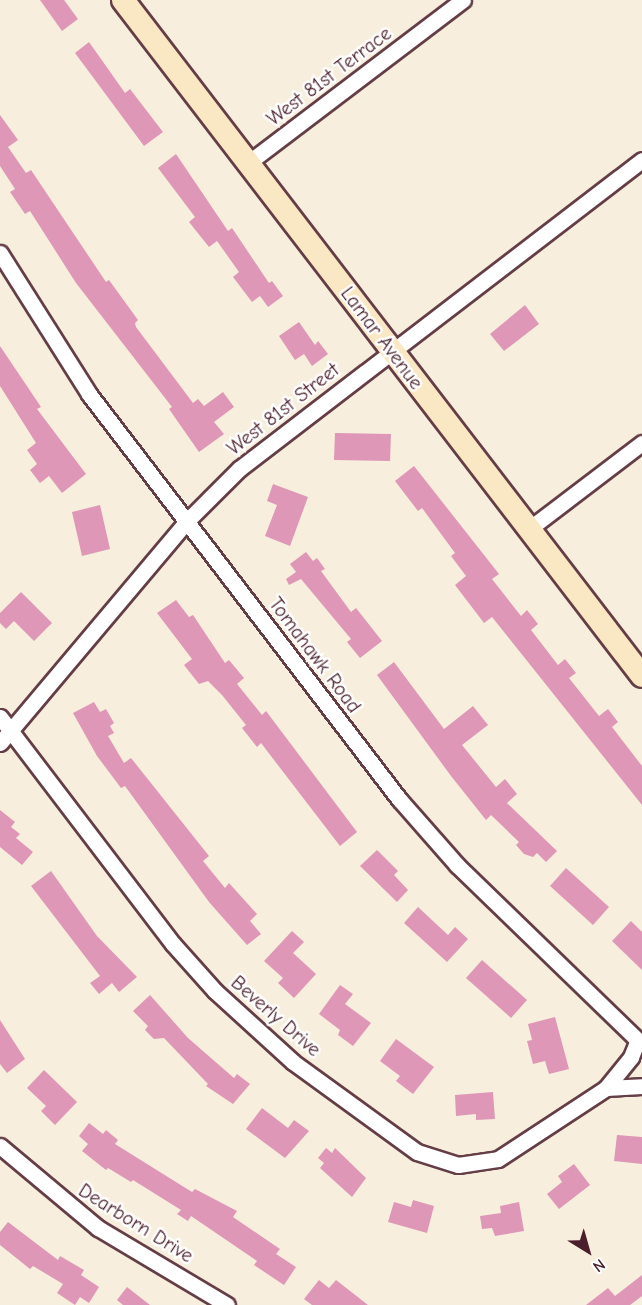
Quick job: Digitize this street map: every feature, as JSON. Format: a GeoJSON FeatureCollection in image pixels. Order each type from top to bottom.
{"type":"FeatureCollection","features":[{"type":"Feature","properties":{"kind":"street","name":"Lamar Avenue"},"geometry":{"type":"LineString","coordinates":[[123,0],[642,676]]}},
{"type":"Feature","properties":{"kind":"street","name":"West 81st Terrace"},"geometry":{"type":"LineString","coordinates":[[248,163],[463,0]]}},
{"type":"Feature","properties":{"kind":"street","name":"West 81st Street"},"geometry":{"type":"LineString","coordinates":[[4,737],[186,522],[276,438],[642,160]]}},
{"type":"Feature","properties":{"kind":"street","name":"Tomahawk Road"},"geometry":{"type":"LineString","coordinates":[[0,253],[89,394],[399,799],[457,865],[640,1042]]}},
{"type":"Feature","properties":{"kind":"street"},"geometry":{"type":"LineString","coordinates":[[529,529],[642,443]]}},
{"type":"Feature","properties":{"kind":"street","name":"Beverly Drive"},"geometry":{"type":"LineString","coordinates":[[0,717],[4,737],[173,944],[215,991],[293,1062],[417,1152],[458,1165],[498,1159],[606,1088],[640,1042]]}},
{"type":"Feature","properties":{"kind":"street"},"geometry":{"type":"LineString","coordinates":[[606,1088],[642,1086]]}},
{"type":"Feature","properties":{"kind":"street","name":"Dearborn Drive"},"geometry":{"type":"LineString","coordinates":[[0,1146],[54,1195],[98,1228],[222,1304]]}},
{"type":"Feature","properties":{"kind":"building"},"geometry":{"type":"Polygon","coordinates":[[[40,0],[64,0],[78,19],[62,31],[40,0]]]}},
{"type":"Feature","properties":{"kind":"building"},"geometry":{"type":"Polygon","coordinates":[[[89,42],[125,93],[130,89],[163,132],[144,146],[75,53],[89,42]]]}},
{"type":"Feature","properties":{"kind":"building"},"geometry":{"type":"Polygon","coordinates":[[[0,115],[18,140],[8,147],[26,173],[31,170],[106,282],[109,280],[138,320],[135,323],[136,327],[193,403],[198,399],[204,406],[223,392],[234,407],[214,422],[224,434],[199,452],[169,409],[172,407],[76,283],[30,211],[25,214],[10,192],[15,189],[0,166],[0,115]]]}},
{"type":"Feature","properties":{"kind":"building"},"geometry":{"type":"Polygon","coordinates":[[[176,154],[228,231],[232,228],[269,283],[272,281],[283,296],[268,307],[260,296],[252,302],[233,277],[239,272],[217,241],[209,247],[189,222],[195,217],[158,168],[176,154]]]}},
{"type":"Feature","properties":{"kind":"building"},"geometry":{"type":"Polygon","coordinates":[[[525,305],[539,324],[504,351],[490,334],[525,305]]]}},
{"type":"Feature","properties":{"kind":"building"},"geometry":{"type":"Polygon","coordinates":[[[299,322],[315,345],[318,341],[328,354],[312,366],[304,354],[295,360],[279,336],[299,322]]]}},
{"type":"Feature","properties":{"kind":"building"},"geometry":{"type":"Polygon","coordinates":[[[0,346],[41,407],[37,409],[86,474],[62,493],[49,476],[40,483],[30,470],[37,464],[27,450],[36,443],[0,386],[0,346]]]}},
{"type":"Feature","properties":{"kind":"building"},"geometry":{"type":"Polygon","coordinates":[[[335,433],[391,434],[390,461],[334,460],[335,433]]]}},
{"type":"Feature","properties":{"kind":"building"},"geometry":{"type":"Polygon","coordinates":[[[414,466],[499,574],[492,579],[521,616],[527,610],[538,624],[531,630],[558,665],[565,659],[576,673],[569,678],[599,716],[608,709],[618,722],[612,727],[642,766],[642,805],[492,617],[484,623],[455,585],[466,576],[451,556],[455,553],[422,508],[418,511],[395,481],[414,466]]]}},
{"type":"Feature","properties":{"kind":"building"},"geometry":{"type":"Polygon","coordinates":[[[273,484],[308,497],[290,546],[265,536],[277,505],[267,501],[273,484]]]}},
{"type":"Feature","properties":{"kind":"building"},"geometry":{"type":"Polygon","coordinates":[[[100,505],[110,549],[82,556],[72,512],[100,505]]]}},
{"type":"Feature","properties":{"kind":"building"},"geometry":{"type":"Polygon","coordinates":[[[306,552],[313,561],[317,558],[325,569],[321,571],[351,612],[356,608],[382,641],[360,658],[347,642],[351,639],[301,579],[289,585],[286,579],[296,572],[290,564],[306,552]]]}},
{"type":"Feature","properties":{"kind":"building"},"geometry":{"type":"Polygon","coordinates":[[[21,592],[52,623],[34,641],[14,621],[6,629],[0,623],[0,613],[21,592]]]}},
{"type":"Feature","properties":{"kind":"building"},"geometry":{"type":"Polygon","coordinates":[[[176,600],[189,617],[193,615],[225,663],[229,660],[244,678],[237,684],[262,715],[266,711],[357,832],[340,846],[261,743],[257,747],[242,728],[246,725],[222,695],[208,681],[199,684],[184,665],[192,659],[157,613],[176,600]]]}},
{"type":"Feature","properties":{"kind":"building"},"geometry":{"type":"Polygon","coordinates":[[[394,662],[444,729],[473,706],[488,725],[462,745],[496,787],[505,779],[517,794],[507,803],[557,851],[546,862],[537,853],[533,857],[524,854],[516,845],[519,842],[491,815],[486,820],[451,776],[377,675],[394,662]]]}},
{"type":"Feature","properties":{"kind":"building"},"geometry":{"type":"Polygon","coordinates":[[[94,702],[100,712],[106,709],[114,723],[110,726],[114,733],[108,736],[124,763],[131,758],[209,856],[203,861],[225,888],[229,883],[257,914],[250,921],[261,934],[247,945],[209,902],[125,786],[121,788],[97,756],[73,713],[94,702]]]}},
{"type":"Feature","properties":{"kind":"building"},"geometry":{"type":"Polygon","coordinates":[[[0,810],[15,822],[11,827],[20,834],[16,838],[33,852],[22,865],[0,847],[0,810]]]}},
{"type":"Feature","properties":{"kind":"building"},"geometry":{"type":"Polygon","coordinates":[[[377,850],[398,871],[394,875],[408,890],[397,902],[360,866],[377,850]]]}},
{"type":"Feature","properties":{"kind":"building"},"geometry":{"type":"Polygon","coordinates":[[[566,868],[609,907],[593,925],[550,886],[566,868]]]}},
{"type":"Feature","properties":{"kind":"building"},"geometry":{"type":"Polygon","coordinates":[[[51,871],[97,936],[137,977],[119,992],[112,983],[99,994],[90,983],[100,976],[31,886],[51,871]]]}},
{"type":"Feature","properties":{"kind":"building"},"geometry":{"type":"Polygon","coordinates":[[[418,907],[448,935],[455,927],[468,939],[447,962],[404,923],[418,907]]]}},
{"type":"Feature","properties":{"kind":"building"},"geometry":{"type":"Polygon","coordinates":[[[631,921],[642,932],[642,970],[612,941],[631,921]]]}},
{"type":"Feature","properties":{"kind":"building"},"geometry":{"type":"Polygon","coordinates":[[[292,931],[304,942],[293,953],[316,974],[294,998],[278,983],[283,978],[264,961],[292,931]]]}},
{"type":"Feature","properties":{"kind":"building"},"geometry":{"type":"Polygon","coordinates":[[[482,960],[527,1000],[511,1018],[466,978],[482,960]]]}},
{"type":"Feature","properties":{"kind":"building"},"geometry":{"type":"Polygon","coordinates":[[[340,985],[353,994],[345,1004],[371,1023],[353,1046],[338,1035],[340,1030],[319,1014],[340,985]]]}},
{"type":"Feature","properties":{"kind":"building"},"geometry":{"type":"Polygon","coordinates":[[[150,995],[188,1038],[234,1078],[237,1074],[250,1084],[233,1104],[206,1086],[208,1084],[164,1038],[154,1039],[145,1030],[148,1026],[133,1011],[150,995]]]}},
{"type":"Feature","properties":{"kind":"building"},"geometry":{"type":"Polygon","coordinates":[[[555,1017],[569,1069],[549,1074],[545,1061],[533,1064],[527,1041],[532,1040],[528,1024],[555,1017]]]}},
{"type":"Feature","properties":{"kind":"building"},"geometry":{"type":"Polygon","coordinates":[[[0,1020],[25,1059],[7,1073],[0,1064],[0,1020]]]}},
{"type":"Feature","properties":{"kind":"building"},"geometry":{"type":"Polygon","coordinates":[[[396,1039],[434,1067],[413,1094],[396,1081],[400,1076],[380,1061],[396,1039]]]}},
{"type":"Feature","properties":{"kind":"building"},"geometry":{"type":"Polygon","coordinates":[[[44,1070],[77,1102],[55,1125],[41,1111],[46,1106],[27,1088],[44,1070]]]}},
{"type":"Feature","properties":{"kind":"building"},"geometry":{"type":"Polygon","coordinates":[[[493,1092],[495,1119],[476,1120],[476,1114],[456,1116],[455,1095],[493,1092]]]}},
{"type":"Feature","properties":{"kind":"building"},"geometry":{"type":"Polygon","coordinates":[[[262,1108],[288,1128],[294,1120],[309,1131],[285,1158],[246,1129],[262,1108]]]}},
{"type":"Feature","properties":{"kind":"building"},"geometry":{"type":"Polygon","coordinates":[[[89,1123],[103,1134],[106,1130],[118,1140],[115,1144],[192,1192],[195,1189],[237,1211],[233,1217],[280,1249],[276,1254],[296,1267],[284,1285],[254,1265],[257,1261],[191,1216],[188,1221],[177,1214],[181,1210],[133,1180],[131,1182],[108,1168],[106,1170],[82,1151],[88,1144],[79,1136],[89,1123]]]}},
{"type":"Feature","properties":{"kind":"building"},"geometry":{"type":"Polygon","coordinates":[[[617,1135],[642,1137],[642,1164],[614,1161],[617,1135]]]}},
{"type":"Feature","properties":{"kind":"building"},"geometry":{"type":"Polygon","coordinates":[[[326,1148],[332,1153],[335,1148],[366,1178],[352,1197],[320,1168],[324,1163],[318,1158],[326,1148]]]}},
{"type":"Feature","properties":{"kind":"building"},"geometry":{"type":"Polygon","coordinates":[[[574,1164],[590,1185],[559,1209],[547,1194],[562,1182],[558,1176],[574,1164]]]}},
{"type":"Feature","properties":{"kind":"building"},"geometry":{"type":"Polygon","coordinates":[[[413,1200],[434,1206],[427,1233],[388,1222],[394,1202],[411,1207],[413,1200]]]}},
{"type":"Feature","properties":{"kind":"building"},"geometry":{"type":"Polygon","coordinates":[[[519,1202],[524,1231],[495,1236],[492,1228],[482,1229],[480,1216],[501,1213],[500,1206],[519,1202]]]}},
{"type":"Feature","properties":{"kind":"building"},"geometry":{"type":"Polygon","coordinates":[[[8,1222],[58,1260],[60,1256],[84,1270],[81,1275],[99,1287],[89,1303],[80,1297],[75,1305],[57,1293],[63,1284],[33,1266],[30,1269],[0,1245],[0,1232],[8,1222]]]}},
{"type":"Feature","properties":{"kind":"building"},"geometry":{"type":"Polygon","coordinates":[[[642,1275],[642,1296],[630,1305],[586,1305],[608,1288],[615,1296],[642,1275]]]}},
{"type":"Feature","properties":{"kind":"building"},"geometry":{"type":"Polygon","coordinates":[[[319,1280],[329,1288],[336,1280],[368,1305],[312,1305],[304,1299],[319,1280]]]}},
{"type":"Feature","properties":{"kind":"building"},"geometry":{"type":"Polygon","coordinates":[[[127,1287],[150,1305],[123,1305],[117,1300],[127,1287]]]}}]}
